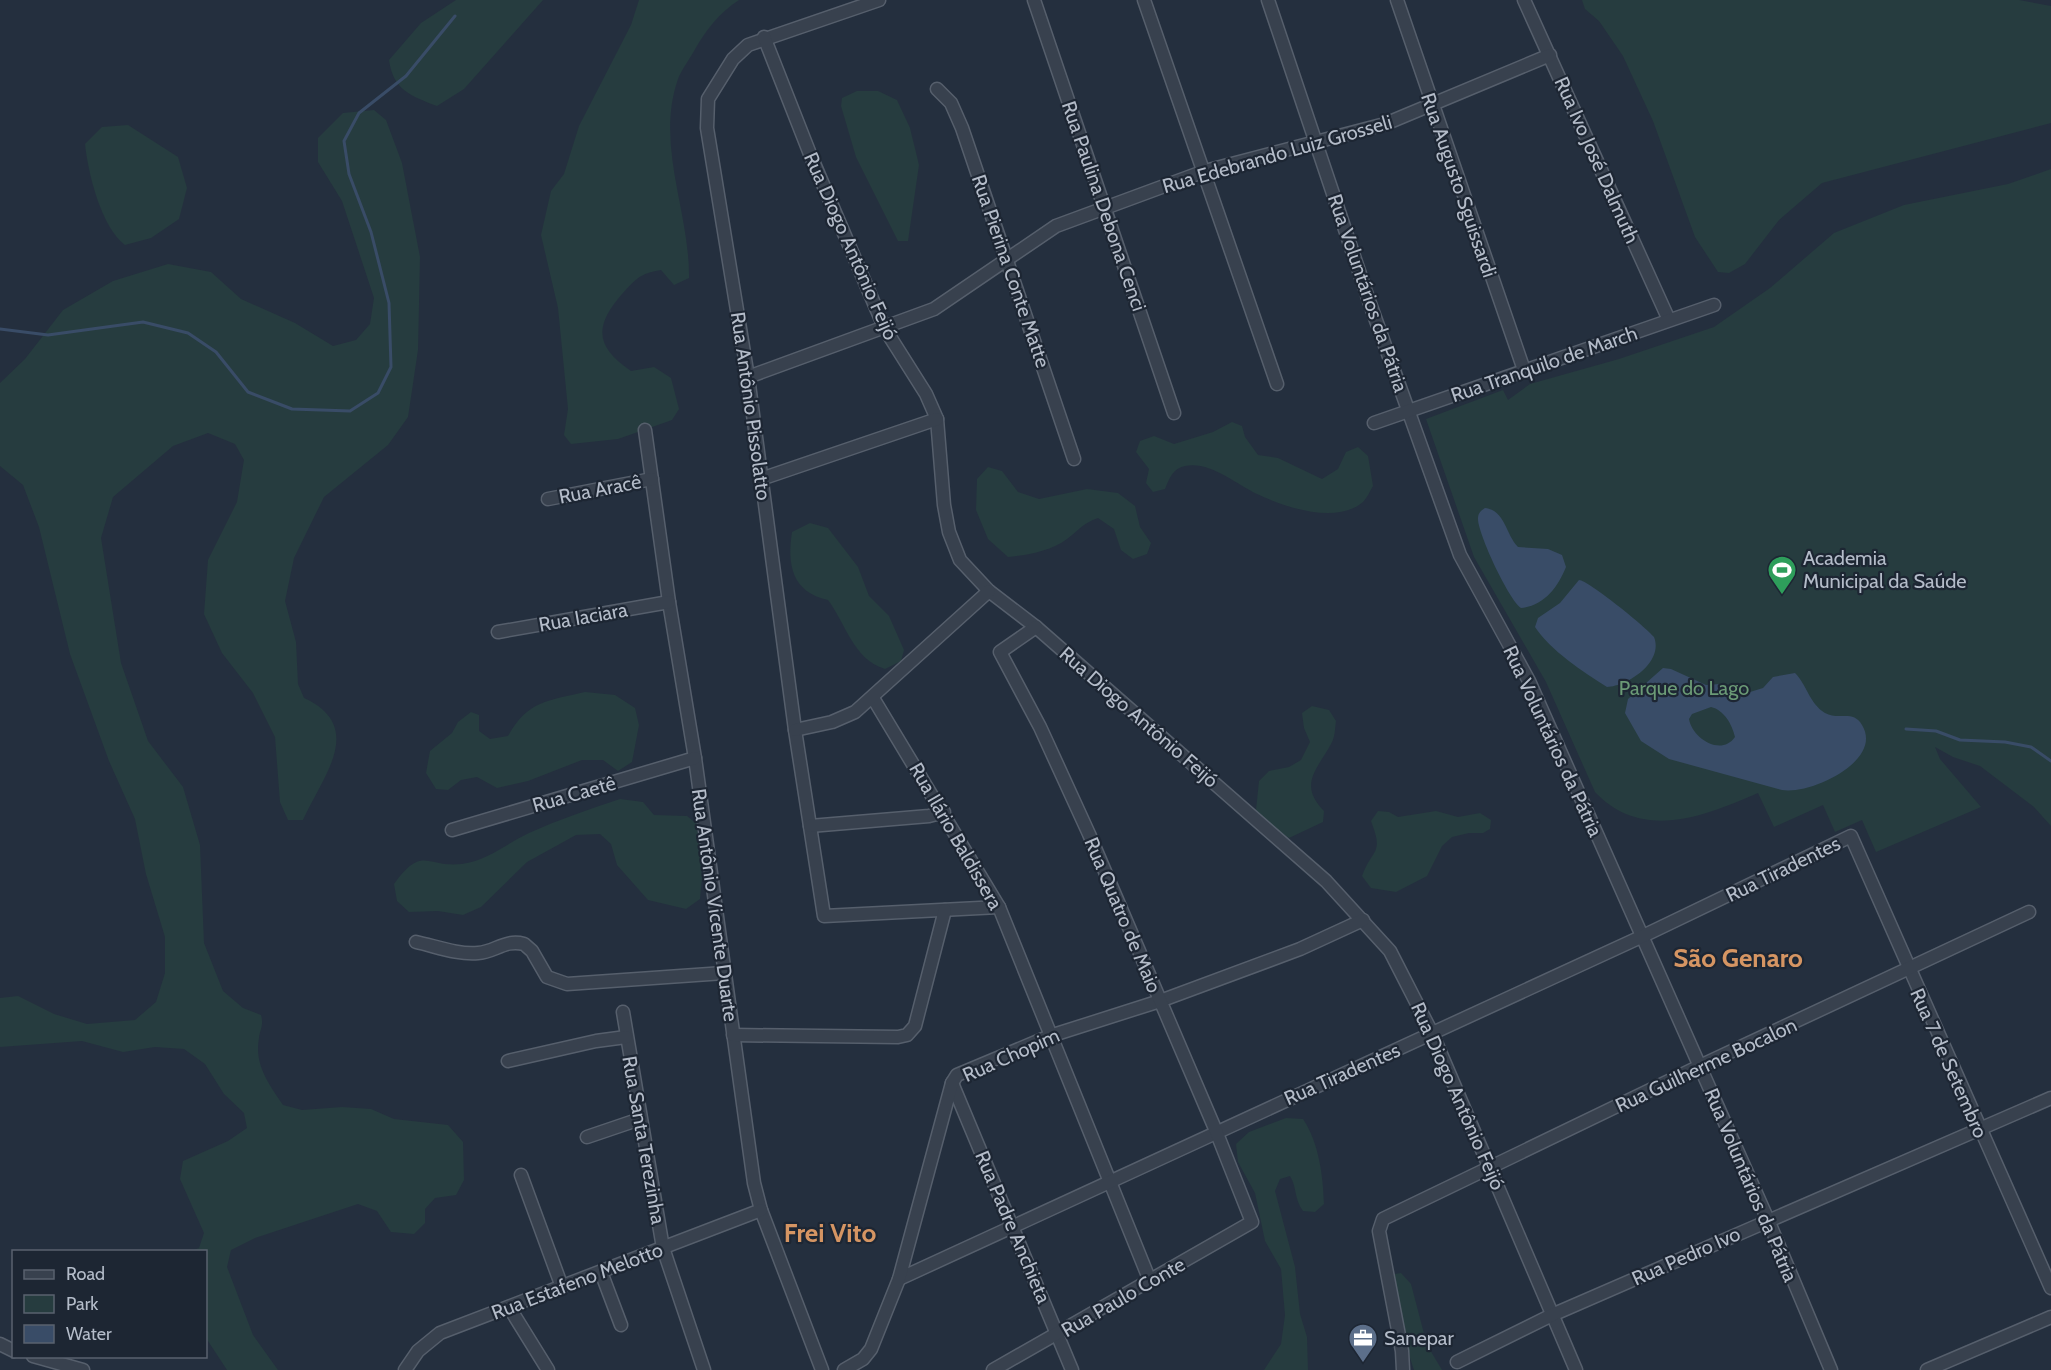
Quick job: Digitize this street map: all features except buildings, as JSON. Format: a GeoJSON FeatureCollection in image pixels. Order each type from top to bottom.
{"type":"FeatureCollection","features":[{"type":"Feature","properties":{"kind":"street","name":"Rua Antônio Pissolatto"},"geometry":{"type":"LineString","coordinates":[[879,0],[764,37],[748,45],[733,59],[708,99],[707,128],[748,377],[795,730],[824,916],[945,910]]}},
{"type":"Feature","properties":{"kind":"street","name":"Rua Paulina Debona Cenci"},"geometry":{"type":"LineString","coordinates":[[1034,0],[1174,413]]}},
{"type":"Feature","properties":{"kind":"street"},"geometry":{"type":"LineString","coordinates":[[1144,0],[1277,384]]}},
{"type":"Feature","properties":{"kind":"street","name":"Rua Voluntários da Pátria"},"geometry":{"type":"LineString","coordinates":[[1268,0],[1368,298],[1460,555],[1529,681],[1768,1220],[1830,1370]]}},
{"type":"Feature","properties":{"kind":"street","name":"Rua Augusto Sguissardi"},"geometry":{"type":"LineString","coordinates":[[1397,0],[1524,370]]}},
{"type":"Feature","properties":{"kind":"street","name":"Rua Ivo José Dalmuth"},"geometry":{"type":"LineString","coordinates":[[1524,0],[1669,320]]}},
{"type":"Feature","properties":{"kind":"street","name":"Rua Diogo Antônio Feijó"},"geometry":{"type":"LineString","coordinates":[[764,37],[810,154],[885,329],[926,394],[937,418],[949,532],[960,560],[989,591],[1036,627],[1326,880],[1390,951],[1432,1033],[1576,1370]]}},
{"type":"Feature","properties":{"kind":"street","name":"Rua Edebrando Luiz Grosseli"},"geometry":{"type":"LineString","coordinates":[[748,377],[885,329],[934,309],[1056,226],[1204,171],[1317,144],[1385,124],[1432,107],[1550,55]]}},
{"type":"Feature","properties":{"kind":"street","name":"Rua Pierina Conte Matte"},"geometry":{"type":"LineString","coordinates":[[936,89],[951,103],[962,128],[1074,459]]}},
{"type":"Feature","properties":{"kind":"street","name":"Rua Tranquilo de March"},"geometry":{"type":"LineString","coordinates":[[1374,423],[1714,305]]}},
{"type":"Feature","properties":{"kind":"street"},"geometry":{"type":"LineString","coordinates":[[761,479],[937,418]]}},
{"type":"Feature","properties":{"kind":"street","name":"Rua Antônio Vicente Duarte"},"geometry":{"type":"LineString","coordinates":[[645,429],[669,602],[695,758],[754,1183],[761,1210],[822,1370]]}},
{"type":"Feature","properties":{"kind":"street","name":"Rua Aracê"},"geometry":{"type":"LineString","coordinates":[[548,499],[652,479]]}},
{"type":"Feature","properties":{"kind":"street"},"geometry":{"type":"LineString","coordinates":[[795,730],[832,722],[855,712],[989,591]]}},
{"type":"Feature","properties":{"kind":"street","name":"Rua Iaciara"},"geometry":{"type":"LineString","coordinates":[[498,632],[669,602]]}},
{"type":"Feature","properties":{"kind":"street","name":"Rua Quatro de Maio"},"geometry":{"type":"LineString","coordinates":[[1036,627],[1000,652],[1040,727],[1089,834],[1216,1131],[1252,1222]]}},
{"type":"Feature","properties":{"kind":"street","name":"Rua Ilário Baldissera"},"geometry":{"type":"LineString","coordinates":[[873,698],[944,812],[999,907],[1150,1281]]}},
{"type":"Feature","properties":{"kind":"street","name":"Rua Caetê"},"geometry":{"type":"LineString","coordinates":[[452,830],[695,758]]}},
{"type":"Feature","properties":{"kind":"street"},"geometry":{"type":"LineString","coordinates":[[810,826],[929,816],[944,812]]}},
{"type":"Feature","properties":{"kind":"street","name":"Rua Tiradentes"},"geometry":{"type":"LineString","coordinates":[[899,1279],[1642,936],[1851,836]]}},
{"type":"Feature","properties":{"kind":"street","name":"Rua 7 de Setembro"},"geometry":{"type":"LineString","coordinates":[[1851,836],[1978,1130],[2051,1288]]}},
{"type":"Feature","properties":{"kind":"street"},"geometry":{"type":"LineString","coordinates":[[733,1035],[898,1037],[907,1035],[915,1026],[945,910],[999,907]]}},
{"type":"Feature","properties":{"kind":"street","name":"Rua Guilherme Bocalon"},"geometry":{"type":"LineString","coordinates":[[1403,1370],[1402,1352],[1379,1231],[1383,1219],[1700,1066],[2029,912]]}},
{"type":"Feature","properties":{"kind":"street","name":"Rua Chopim"},"geometry":{"type":"LineString","coordinates":[[844,1370],[863,1359],[871,1349],[899,1279],[952,1083],[957,1075],[1050,1036],[1160,1001],[1300,949],[1364,920]]}},
{"type":"Feature","properties":{"kind":"street"},"geometry":{"type":"LineString","coordinates":[[416,942],[476,954],[489,951],[503,943],[524,944],[532,951],[547,977],[567,984],[724,973]]}},
{"type":"Feature","properties":{"kind":"street","name":"Rua Santa Terezinha"},"geometry":{"type":"LineString","coordinates":[[622,1012],[663,1248],[704,1370]]}},
{"type":"Feature","properties":{"kind":"street"},"geometry":{"type":"LineString","coordinates":[[508,1061],[596,1041],[626,1037]]}},
{"type":"Feature","properties":{"kind":"street","name":"Rua Padre Anchieta"},"geometry":{"type":"LineString","coordinates":[[952,1083],[1059,1334],[1072,1370]]}},
{"type":"Feature","properties":{"kind":"street","name":"Rua Pedro Ivo"},"geometry":{"type":"LineString","coordinates":[[1456,1362],[1552,1315],[2051,1098]]}},
{"type":"Feature","properties":{"kind":"street"},"geometry":{"type":"LineString","coordinates":[[586,1137],[640,1119]]}},
{"type":"Feature","properties":{"kind":"street"},"geometry":{"type":"LineString","coordinates":[[521,1175],[562,1287]]}},
{"type":"Feature","properties":{"kind":"street","name":"Rua Estafeno Melotto"},"geometry":{"type":"LineString","coordinates":[[405,1370],[418,1351],[440,1333],[761,1210]]}},
{"type":"Feature","properties":{"kind":"street","name":"Rua Paulo Conte"},"geometry":{"type":"LineString","coordinates":[[993,1370],[1252,1222]]}},
{"type":"Feature","properties":{"kind":"street"},"geometry":{"type":"LineString","coordinates":[[601,1272],[621,1325]]}},
{"type":"Feature","properties":{"kind":"street"},"geometry":{"type":"LineString","coordinates":[[509,1307],[548,1370]]}},
{"type":"Feature","properties":{"kind":"street"},"geometry":{"type":"LineString","coordinates":[[1928,1370],[2051,1317]]}},
{"type":"Feature","properties":{"kind":"street"},"geometry":{"type":"LineString","coordinates":[[40,1358],[83,1370]]}},
{"type":"Feature","properties":{"kind":"green space"},"geometry":{"type":"Polygon","coordinates":[[[456,0],[543,0],[464,89],[437,106],[411,95],[399,85],[391,70],[389,60],[421,23],[456,0]]]}},
{"type":"Feature","properties":{"kind":"green space"},"geometry":{"type":"Polygon","coordinates":[[[639,0],[739,0],[719,16],[703,36],[678,79],[672,104],[670,129],[672,154],[688,253],[689,278],[674,285],[661,270],[643,275],[622,294],[603,326],[602,336],[605,345],[619,362],[631,371],[654,367],[671,378],[679,409],[672,420],[618,439],[571,444],[564,435],[568,409],[558,308],[541,235],[551,191],[564,174],[579,126],[631,25],[639,0]]]}},
{"type":"Feature","properties":{"kind":"green space"},"geometry":{"type":"Polygon","coordinates":[[[1582,0],[2019,0],[2051,6],[2051,123],[1822,183],[1779,220],[1745,264],[1729,273],[1718,272],[1695,237],[1653,121],[1623,56],[1599,21],[1585,9],[1582,0]]]}},
{"type":"Feature","properties":{"kind":"green space"},"geometry":{"type":"Polygon","coordinates":[[[857,91],[878,91],[897,100],[910,128],[919,165],[908,241],[898,241],[856,157],[841,106],[842,98],[857,91]]]}},
{"type":"Feature","properties":{"kind":"green space"},"geometry":{"type":"Polygon","coordinates":[[[374,110],[386,120],[402,163],[420,257],[418,350],[408,417],[388,445],[324,497],[294,558],[285,601],[296,642],[298,684],[304,698],[323,710],[333,723],[336,738],[334,754],[328,770],[303,820],[288,820],[280,802],[275,737],[253,693],[222,653],[204,614],[208,560],[237,502],[244,460],[235,444],[208,433],[173,446],[113,497],[101,538],[121,663],[148,741],[183,787],[200,845],[204,943],[223,991],[243,1008],[261,1015],[262,1025],[258,1048],[261,1066],[268,1082],[283,1105],[302,1110],[342,1107],[371,1109],[394,1119],[448,1125],[463,1142],[464,1180],[456,1195],[435,1198],[425,1209],[425,1223],[414,1234],[391,1232],[377,1211],[358,1204],[255,1238],[231,1250],[227,1267],[253,1335],[278,1370],[227,1370],[207,1340],[207,1250],[194,1250],[199,1248],[204,1233],[180,1179],[183,1161],[228,1141],[247,1128],[244,1113],[224,1094],[205,1064],[184,1049],[155,1047],[123,1052],[82,1041],[0,1047],[0,998],[18,996],[54,1014],[87,1024],[135,1020],[156,1002],[165,973],[165,937],[146,874],[135,819],[109,761],[70,654],[39,527],[23,485],[0,466],[0,383],[25,359],[63,310],[113,281],[168,264],[211,272],[241,299],[295,323],[333,346],[356,340],[370,324],[374,298],[342,201],[318,162],[318,138],[343,113],[374,110]]]}},
{"type":"Feature","properties":{"kind":"green space"},"geometry":{"type":"Polygon","coordinates":[[[128,125],[178,157],[187,188],[179,219],[151,238],[125,245],[109,226],[97,199],[85,144],[102,127],[128,125]]]}},
{"type":"Feature","properties":{"kind":"green space","name":"Parque do Lago"},"geometry":{"type":"Polygon","coordinates":[[[2051,169],[2051,826],[2034,807],[1980,766],[1953,757],[1935,747],[1940,759],[1981,807],[1876,852],[1862,820],[1835,832],[1823,805],[1774,827],[1758,793],[1717,810],[1674,820],[1653,820],[1633,816],[1613,807],[1595,792],[1546,682],[1474,557],[1426,419],[1503,390],[1508,400],[1530,384],[1619,359],[1714,327],[1770,288],[1834,233],[1904,205],[2008,184],[2051,169]]]}},
{"type":"Feature","properties":{"kind":"green space"},"geometry":{"type":"Polygon","coordinates":[[[1232,422],[1242,426],[1245,437],[1258,455],[1278,458],[1322,479],[1338,469],[1346,452],[1358,447],[1368,456],[1373,486],[1363,502],[1352,509],[1325,513],[1310,512],[1257,494],[1222,474],[1194,465],[1177,469],[1165,489],[1153,492],[1146,483],[1149,469],[1136,452],[1140,441],[1154,436],[1174,444],[1213,432],[1232,422]]]}},
{"type":"Feature","properties":{"kind":"green space"},"geometry":{"type":"Polygon","coordinates":[[[988,467],[1002,471],[1018,492],[1039,499],[1087,489],[1118,493],[1135,506],[1140,527],[1151,543],[1147,554],[1133,559],[1121,550],[1114,529],[1098,518],[1085,524],[1054,547],[1031,554],[1008,557],[988,539],[976,510],[977,479],[988,467]]]}},
{"type":"Feature","properties":{"kind":"green space"},"geometry":{"type":"Polygon","coordinates":[[[810,523],[828,528],[858,567],[869,596],[889,616],[904,650],[901,661],[885,669],[874,664],[851,640],[828,600],[806,591],[799,584],[790,555],[792,532],[810,523]]]}},
{"type":"Feature","properties":{"kind":"green space"},"geometry":{"type":"Polygon","coordinates":[[[585,692],[615,695],[635,708],[639,725],[632,762],[618,771],[603,760],[582,760],[528,781],[497,788],[477,777],[461,780],[448,790],[436,789],[426,773],[430,751],[452,733],[458,722],[471,712],[479,715],[479,731],[490,739],[508,736],[523,715],[531,709],[550,700],[585,692]]]}},
{"type":"Feature","properties":{"kind":"green space"},"geometry":{"type":"Polygon","coordinates":[[[1312,706],[1329,710],[1336,721],[1332,742],[1316,770],[1311,785],[1316,801],[1324,811],[1323,822],[1289,838],[1266,823],[1256,810],[1259,781],[1269,771],[1289,767],[1301,760],[1310,742],[1304,728],[1302,713],[1312,706]]]}},
{"type":"Feature","properties":{"kind":"green space"},"geometry":{"type":"Polygon","coordinates":[[[620,799],[643,802],[654,815],[687,816],[697,824],[702,878],[700,899],[686,909],[648,900],[617,865],[611,844],[600,834],[576,835],[527,862],[481,907],[463,915],[438,911],[409,912],[397,901],[394,884],[404,872],[419,861],[450,864],[471,862],[540,828],[620,799]]]}},
{"type":"Feature","properties":{"kind":"green space"},"geometry":{"type":"Polygon","coordinates":[[[1378,811],[1389,812],[1398,817],[1436,811],[1458,817],[1480,813],[1491,820],[1490,829],[1483,833],[1452,837],[1442,846],[1427,876],[1396,892],[1371,888],[1362,876],[1377,846],[1371,821],[1378,811]]]}},
{"type":"Feature","properties":{"kind":"green space"},"geometry":{"type":"Polygon","coordinates":[[[1286,1118],[1303,1119],[1313,1138],[1321,1171],[1324,1204],[1315,1212],[1303,1211],[1290,1176],[1280,1179],[1275,1191],[1295,1267],[1300,1314],[1307,1337],[1308,1370],[1264,1370],[1281,1344],[1285,1315],[1281,1269],[1265,1241],[1255,1193],[1238,1162],[1236,1144],[1249,1132],[1286,1118]]]}},
{"type":"Feature","properties":{"kind":"green space"},"geometry":{"type":"Polygon","coordinates":[[[1401,1273],[1411,1284],[1427,1345],[1442,1370],[1414,1370],[1399,1322],[1394,1296],[1395,1274],[1401,1273]]]}},
{"type":"Feature","properties":{"kind":"water"},"geometry":{"type":"Polygon","coordinates":[[[1485,508],[1497,513],[1518,547],[1548,549],[1562,555],[1566,567],[1563,574],[1549,594],[1537,604],[1521,608],[1509,593],[1488,552],[1479,527],[1478,516],[1485,508]]]}},
{"type":"Feature","properties":{"kind":"water"},"geometry":{"type":"Polygon","coordinates":[[[1579,580],[1630,615],[1654,637],[1656,646],[1649,664],[1634,677],[1615,686],[1607,687],[1578,667],[1549,644],[1535,627],[1538,618],[1560,603],[1579,580]]]}},
{"type":"Feature","properties":{"kind":"water"},"geometry":{"type":"Polygon","coordinates":[[[1663,668],[1671,669],[1706,685],[1720,684],[1750,692],[1763,688],[1773,677],[1795,673],[1820,709],[1830,715],[1850,716],[1858,720],[1866,738],[1863,751],[1854,763],[1841,773],[1809,787],[1782,790],[1669,759],[1641,741],[1625,713],[1628,699],[1663,668]],[[1711,707],[1692,714],[1689,719],[1695,733],[1701,738],[1708,743],[1722,745],[1729,743],[1735,737],[1727,718],[1711,707]]]}},
{"type":"Feature","properties":{"kind":"waterway"},"geometry":{"type":"LineString","coordinates":[[0,329],[48,335],[143,322],[188,333],[216,352],[248,392],[292,409],[350,411],[378,393],[391,367],[389,303],[371,232],[349,174],[344,141],[359,113],[406,76],[455,16]]}},
{"type":"Feature","properties":{"kind":"waterway"},"geometry":{"type":"LineString","coordinates":[[1906,729],[1936,731],[1960,740],[2005,742],[2031,747],[2051,761]]}},
{"type":"Feature","properties":{"kind":"place","name":"Academia Municipal da Saúde"},"geometry":{"type":"Point","coordinates":[1782,596]}},
{"type":"Feature","properties":{"kind":"place","name":"Sanepar"},"geometry":{"type":"Point","coordinates":[1363,1364]}},
{"type":"Feature","properties":{"kind":"district","name":"São Genaro"},"geometry":{"type":"Point","coordinates":[1738,958]}},
{"type":"Feature","properties":{"kind":"district","name":"Frei Vito"},"geometry":{"type":"Point","coordinates":[830,1233]}}]}
